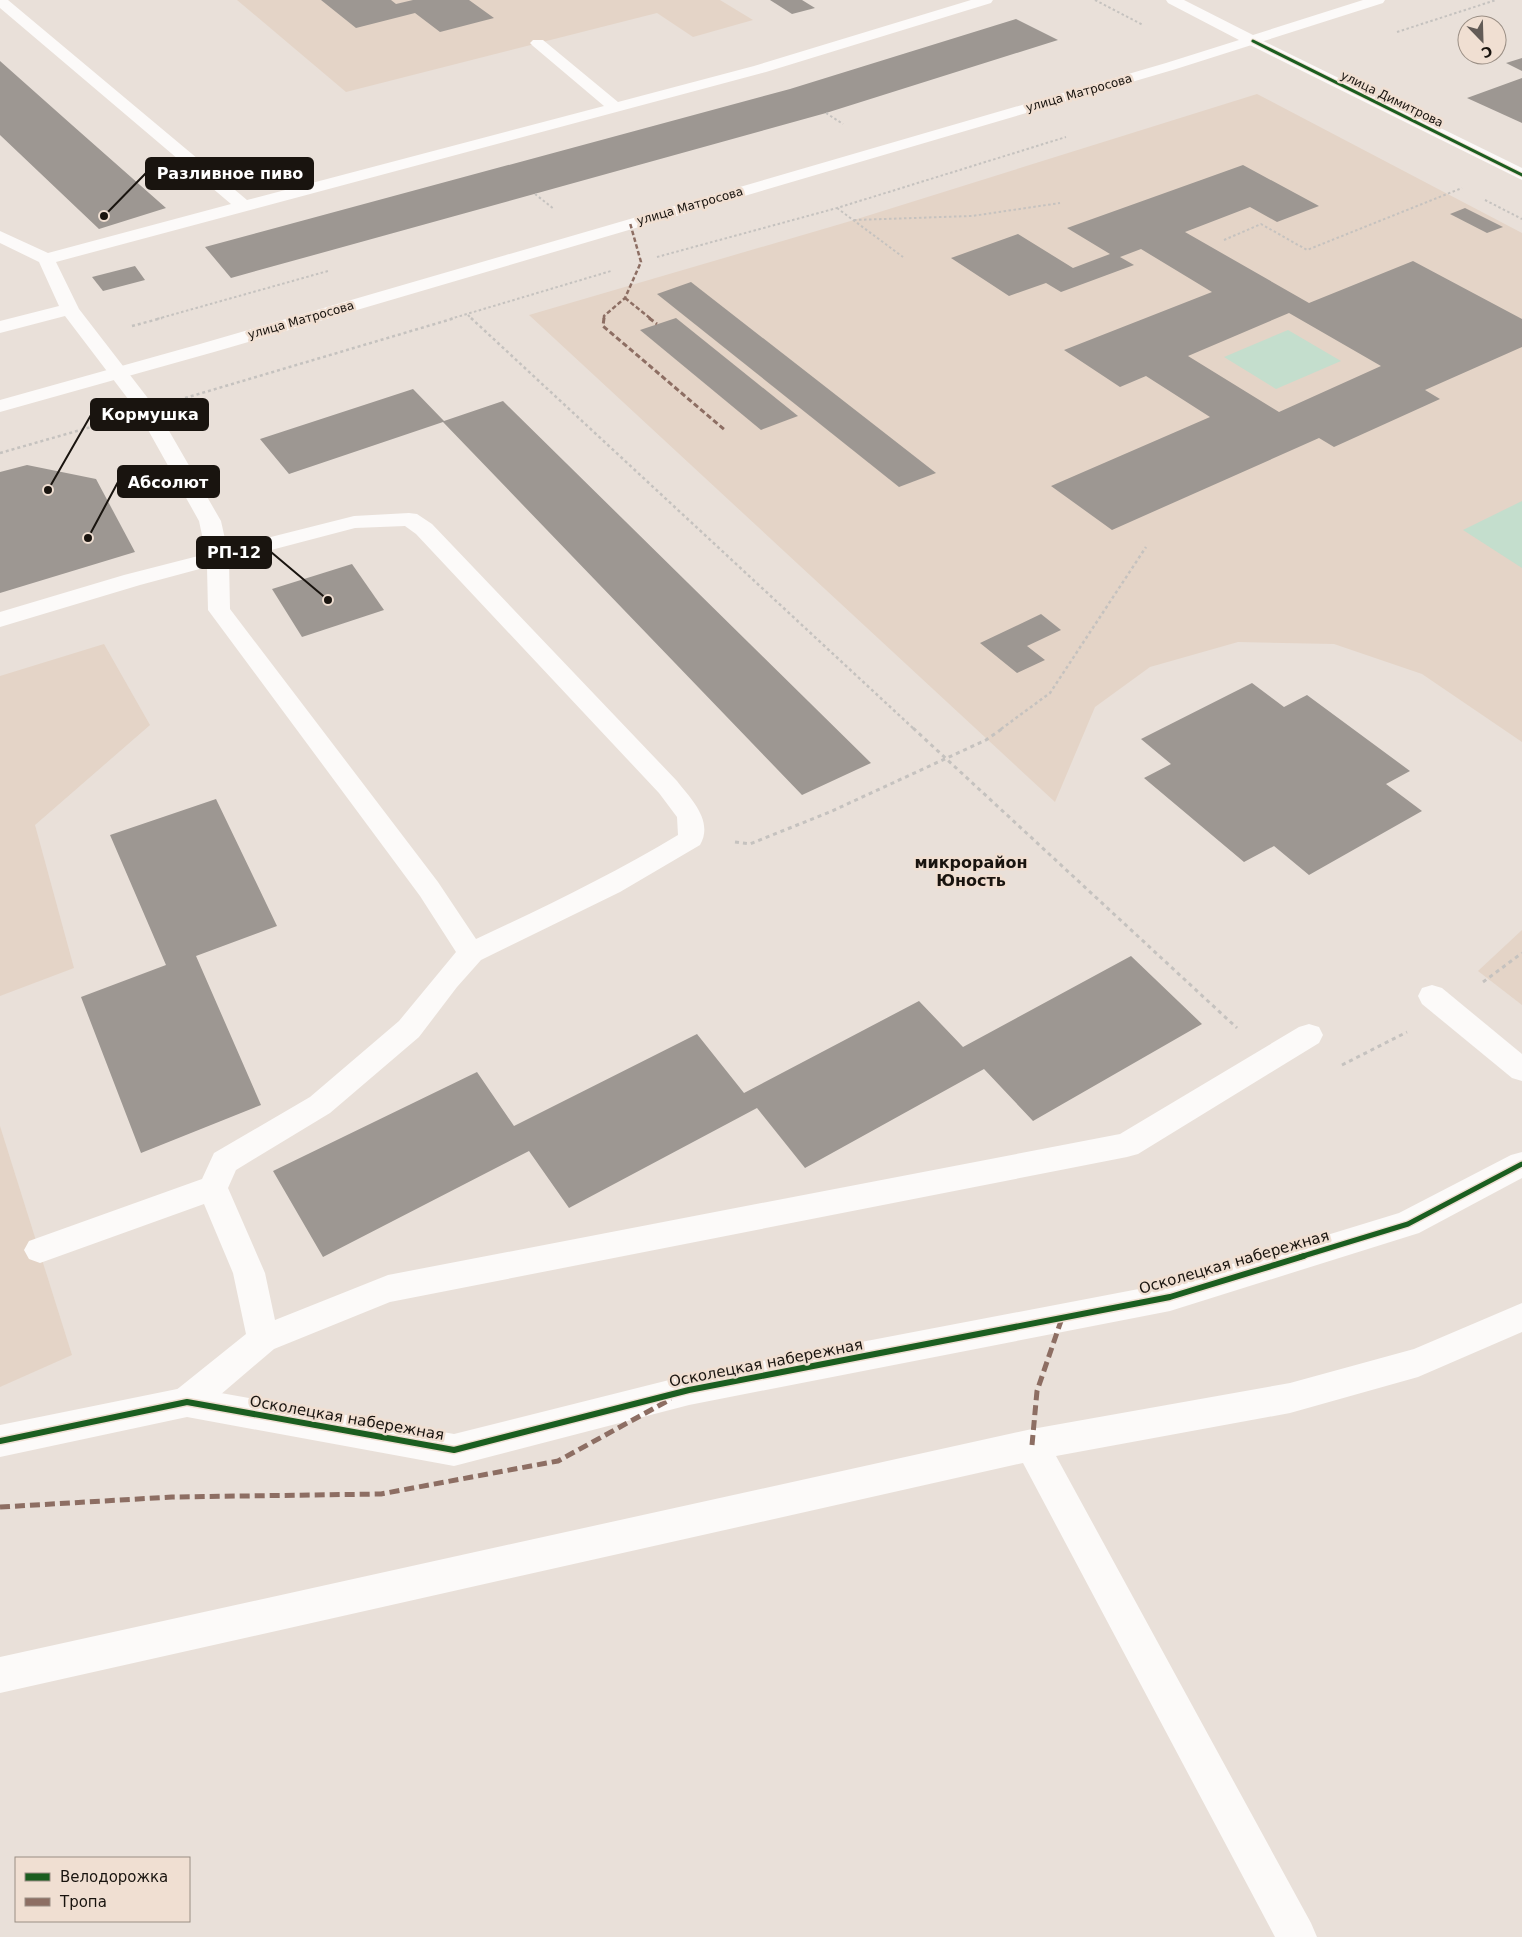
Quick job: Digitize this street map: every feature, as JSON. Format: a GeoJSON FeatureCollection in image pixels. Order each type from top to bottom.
{"type":"FeatureCollection","features":[{"type":"Feature","properties":{"kind":"main road"},"geometry":{"type":"LineString","coordinates":[[46,259],[760,69],[986,0]]}},
{"type":"Feature","properties":{"kind":"main road","name":"улица Димитрова"},"geometry":{"type":"LineString","coordinates":[[1173,0],[1522,175]]}},
{"type":"Feature","properties":{"kind":"main road","name":"улица Матросова"},"geometry":{"type":"LineString","coordinates":[[0,406],[1253,41],[1378,0]]}},
{"type":"Feature","properties":{"kind":"main road"},"geometry":{"type":"LineString","coordinates":[[0,1],[245,207]]}},
{"type":"Feature","properties":{"kind":"main road"},"geometry":{"type":"LineString","coordinates":[[538,43],[616,108]]}},
{"type":"Feature","properties":{"kind":"main road"},"geometry":{"type":"LineString","coordinates":[[0,236],[46,259],[70,309],[147,410],[210,521],[218,556],[219,610],[429,889],[471,953]]}},
{"type":"Feature","properties":{"kind":"main road"},"geometry":{"type":"LineString","coordinates":[[0,327],[70,309]]}},
{"type":"Feature","properties":{"kind":"main road"},"geometry":{"type":"LineString","coordinates":[[0,620],[218,556],[354,522],[409,518],[424,529],[668,787],[690,815],[691,839],[661,858],[537,922],[471,953],[409,1028],[320,1105],[225,1162],[212,1188],[40,1250]]}},
{"type":"Feature","properties":{"kind":"main road"},"geometry":{"type":"LineString","coordinates":[[1440,1002],[1522,1070]]}},
{"type":"Feature","properties":{"kind":"main road"},"geometry":{"type":"LineString","coordinates":[[187,1402],[263,1339],[388,1289],[1127,1145],[1309,1035]]}},
{"type":"Feature","properties":{"kind":"main road","name":"Осколецкая набережная"},"geometry":{"type":"LineString","coordinates":[[0,1441],[187,1402],[454,1450],[689,1390],[1170,1297],[1408,1224],[1522,1164]]}},
{"type":"Feature","properties":{"kind":"main road"},"geometry":{"type":"LineString","coordinates":[[212,1188],[249,1273],[263,1339]]}},
{"type":"Feature","properties":{"kind":"main road"},"geometry":{"type":"LineString","coordinates":[[0,1675],[1032,1445],[1290,1398],[1418,1362],[1522,1317]]}},
{"type":"Feature","properties":{"kind":"main road"},"geometry":{"type":"LineString","coordinates":[[1032,1445],[1298,1937]]}},
{"type":"Feature","properties":{"kind":"path"},"geometry":{"type":"LineString","coordinates":[[1392,34],[1496,0]]}},
{"type":"Feature","properties":{"kind":"path"},"geometry":{"type":"LineString","coordinates":[[826,113],[846,126]]}},
{"type":"Feature","properties":{"kind":"path"},"geometry":{"type":"LineString","coordinates":[[650,259],[837,208],[1072,135]]}},
{"type":"Feature","properties":{"kind":"path"},"geometry":{"type":"LineString","coordinates":[[1224,240],[1261,224],[1307,250],[1462,188],[1454,184]]}},
{"type":"Feature","properties":{"kind":"path"},"geometry":{"type":"LineString","coordinates":[[535,194],[554,209]]}},
{"type":"Feature","properties":{"kind":"path"},"geometry":{"type":"LineString","coordinates":[[1480,197],[1522,219]]}},
{"type":"Feature","properties":{"kind":"path"},"geometry":{"type":"LineString","coordinates":[[854,220],[972,216],[1060,203]]}},
{"type":"Feature","properties":{"kind":"path"},"geometry":{"type":"LineString","coordinates":[[837,208],[903,257]]}},
{"type":"Feature","properties":{"kind":"path"},"geometry":{"type":"LineString","coordinates":[[0,452],[468,315],[614,270]]}},
{"type":"Feature","properties":{"kind":"path"},"geometry":{"type":"LineString","coordinates":[[468,315],[1270,1059],[1344,1065],[1440,1002],[1522,953]]}},
{"type":"Feature","properties":{"kind":"path"},"geometry":{"type":"LineString","coordinates":[[691,839],[750,844],[832,811],[986,740],[1050,693],[1146,547]]}},
{"type":"Feature","properties":{"kind":"shaded area"},"geometry":{"type":"Polygon","coordinates":[[[237,0],[720,0],[753,20],[693,37],[657,13],[346,92],[237,0]]]}},
{"type":"Feature","properties":{"kind":"shaded area"},"geometry":{"type":"Polygon","coordinates":[[[1257,94],[1522,233],[1522,742],[1422,674],[1334,644],[1238,642],[1150,667],[1095,707],[1055,802],[529,315],[854,220],[1257,94]]]}},
{"type":"Feature","properties":{"kind":"shaded area"},"geometry":{"type":"Polygon","coordinates":[[[104,644],[150,725],[35,825],[74,968],[0,996],[0,676],[104,644]]]}},
{"type":"Feature","properties":{"kind":"shaded area"},"geometry":{"type":"Polygon","coordinates":[[[1522,930],[1522,1005],[1478,971],[1522,930]]]}},
{"type":"Feature","properties":{"kind":"shaded area"},"geometry":{"type":"Polygon","coordinates":[[[0,1126],[72,1355],[0,1387],[0,1126]]]}},
{"type":"Feature","properties":{"kind":"green space"},"geometry":{"type":"Polygon","coordinates":[[[1288,330],[1341,361],[1276,389],[1224,357],[1288,330]]]}},
{"type":"Feature","properties":{"kind":"green space"},"geometry":{"type":"Polygon","coordinates":[[[1522,501],[1522,568],[1463,530],[1522,501]]]}},
{"type":"Feature","properties":{"kind":"building"},"geometry":{"type":"Polygon","coordinates":[[[321,0],[391,0],[396,4],[413,0],[469,0],[494,18],[440,32],[415,13],[356,28],[321,0]]]}},
{"type":"Feature","properties":{"kind":"building"},"geometry":{"type":"Polygon","coordinates":[[[770,0],[802,0],[815,8],[792,14],[770,0]]]}},
{"type":"Feature","properties":{"kind":"building"},"geometry":{"type":"Polygon","coordinates":[[[1016,19],[1058,40],[826,113],[231,278],[205,247],[790,89],[1016,19]]]}},
{"type":"Feature","properties":{"kind":"building"},"geometry":{"type":"Polygon","coordinates":[[[1522,58],[1522,71],[1507,64],[1522,58]]]}},
{"type":"Feature","properties":{"kind":"building"},"geometry":{"type":"Polygon","coordinates":[[[0,61],[166,208],[99,229],[0,135],[0,61]]]}},
{"type":"Feature","properties":{"kind":"building"},"geometry":{"type":"Polygon","coordinates":[[[1522,78],[1522,123],[1467,98],[1522,78]]]}},
{"type":"Feature","properties":{"kind":"building"},"geometry":{"type":"Polygon","coordinates":[[[1243,165],[1319,206],[1277,222],[1250,207],[1185,232],[1309,303],[1413,261],[1522,319],[1522,347],[1425,390],[1440,399],[1334,447],[1319,438],[1112,530],[1051,486],[1210,417],[1146,376],[1120,387],[1064,350],[1212,292],[1141,249],[1120,257],[1134,265],[1061,292],[1046,283],[1009,296],[951,258],[1018,234],[1073,268],[1110,254],[1067,228],[1243,165]],[[1289,313],[1188,356],[1279,412],[1381,366],[1289,313]]]}},
{"type":"Feature","properties":{"kind":"building"},"geometry":{"type":"Polygon","coordinates":[[[1465,208],[1503,227],[1487,233],[1450,214],[1465,208]]]}},
{"type":"Feature","properties":{"kind":"building"},"geometry":{"type":"Polygon","coordinates":[[[135,266],[145,280],[103,291],[92,277],[135,266]]]}},
{"type":"Feature","properties":{"kind":"building"},"geometry":{"type":"Polygon","coordinates":[[[691,282],[936,473],[899,487],[657,294],[691,282]]]}},
{"type":"Feature","properties":{"kind":"building"},"geometry":{"type":"Polygon","coordinates":[[[676,318],[798,416],[761,430],[640,330],[676,318]]]}},
{"type":"Feature","properties":{"kind":"building"},"geometry":{"type":"Polygon","coordinates":[[[413,389],[444,421],[503,401],[871,763],[802,795],[443,422],[289,474],[260,439],[413,389]]]}},
{"type":"Feature","properties":{"kind":"building"},"geometry":{"type":"Polygon","coordinates":[[[27,465],[96,479],[135,552],[0,593],[0,472],[27,465]]]}},
{"type":"Feature","properties":{"kind":"building"},"geometry":{"type":"Polygon","coordinates":[[[352,564],[384,610],[302,637],[272,589],[352,564]]]}},
{"type":"Feature","properties":{"kind":"building"},"geometry":{"type":"Polygon","coordinates":[[[1041,614],[1061,630],[1027,646],[1045,660],[1017,673],[980,643],[1041,614]]]}},
{"type":"Feature","properties":{"kind":"building"},"geometry":{"type":"Polygon","coordinates":[[[1252,683],[1284,707],[1307,695],[1410,771],[1386,784],[1422,811],[1309,875],[1274,846],[1244,862],[1144,778],[1171,764],[1141,739],[1252,683]]]}},
{"type":"Feature","properties":{"kind":"building"},"geometry":{"type":"Polygon","coordinates":[[[216,799],[277,926],[196,956],[261,1105],[141,1153],[81,997],[166,965],[110,835],[216,799]]]}},
{"type":"Feature","properties":{"kind":"building"},"geometry":{"type":"Polygon","coordinates":[[[1131,956],[1202,1024],[1033,1121],[984,1069],[805,1168],[757,1108],[569,1208],[529,1151],[323,1257],[273,1171],[477,1072],[514,1126],[697,1034],[744,1093],[919,1001],[963,1047],[1131,956]]]}},
{"type":"Feature","properties":{"kind":"marked path"},"geometry":{"type":"LineString","coordinates":[[630,223],[641,262],[625,298],[604,316],[603,326],[726,431]]}},
{"type":"Feature","properties":{"kind":"marked path"},"geometry":{"type":"LineString","coordinates":[[625,298],[657,324]]}},
{"type":"Feature","properties":{"kind":"marked path"},"geometry":{"type":"LineString","coordinates":[[1032,1445],[1037,1391],[1062,1318]]}},
{"type":"Feature","properties":{"kind":"marked path"},"geometry":{"type":"LineString","coordinates":[[0,1507],[172,1497],[381,1494],[558,1461],[671,1399]]}},
{"type":"Feature","properties":{"kind":"cycle path"},"geometry":{"type":"LineString","coordinates":[[1253,41],[1522,175]]}},
{"type":"Feature","properties":{"kind":"cycle path"},"geometry":{"type":"LineString","coordinates":[[0,1441],[187,1402],[454,1450],[689,1390],[1170,1297],[1408,1224],[1522,1164]]}},
{"type":"Feature","properties":{"kind":"place","name":"Разливное пиво"},"geometry":{"type":"Point","coordinates":[104,216]}},
{"type":"Feature","properties":{"kind":"place","name":"Кормушка"},"geometry":{"type":"Point","coordinates":[48,490]}},
{"type":"Feature","properties":{"kind":"place","name":"Абсолют"},"geometry":{"type":"Point","coordinates":[88,538]}},
{"type":"Feature","properties":{"kind":"place","name":"РП-12"},"geometry":{"type":"Point","coordinates":[328,600]}},
{"type":"Feature","properties":{"kind":"district","name":"микрорайон Юность"},"geometry":{"type":"Point","coordinates":[971,871]}}]}
